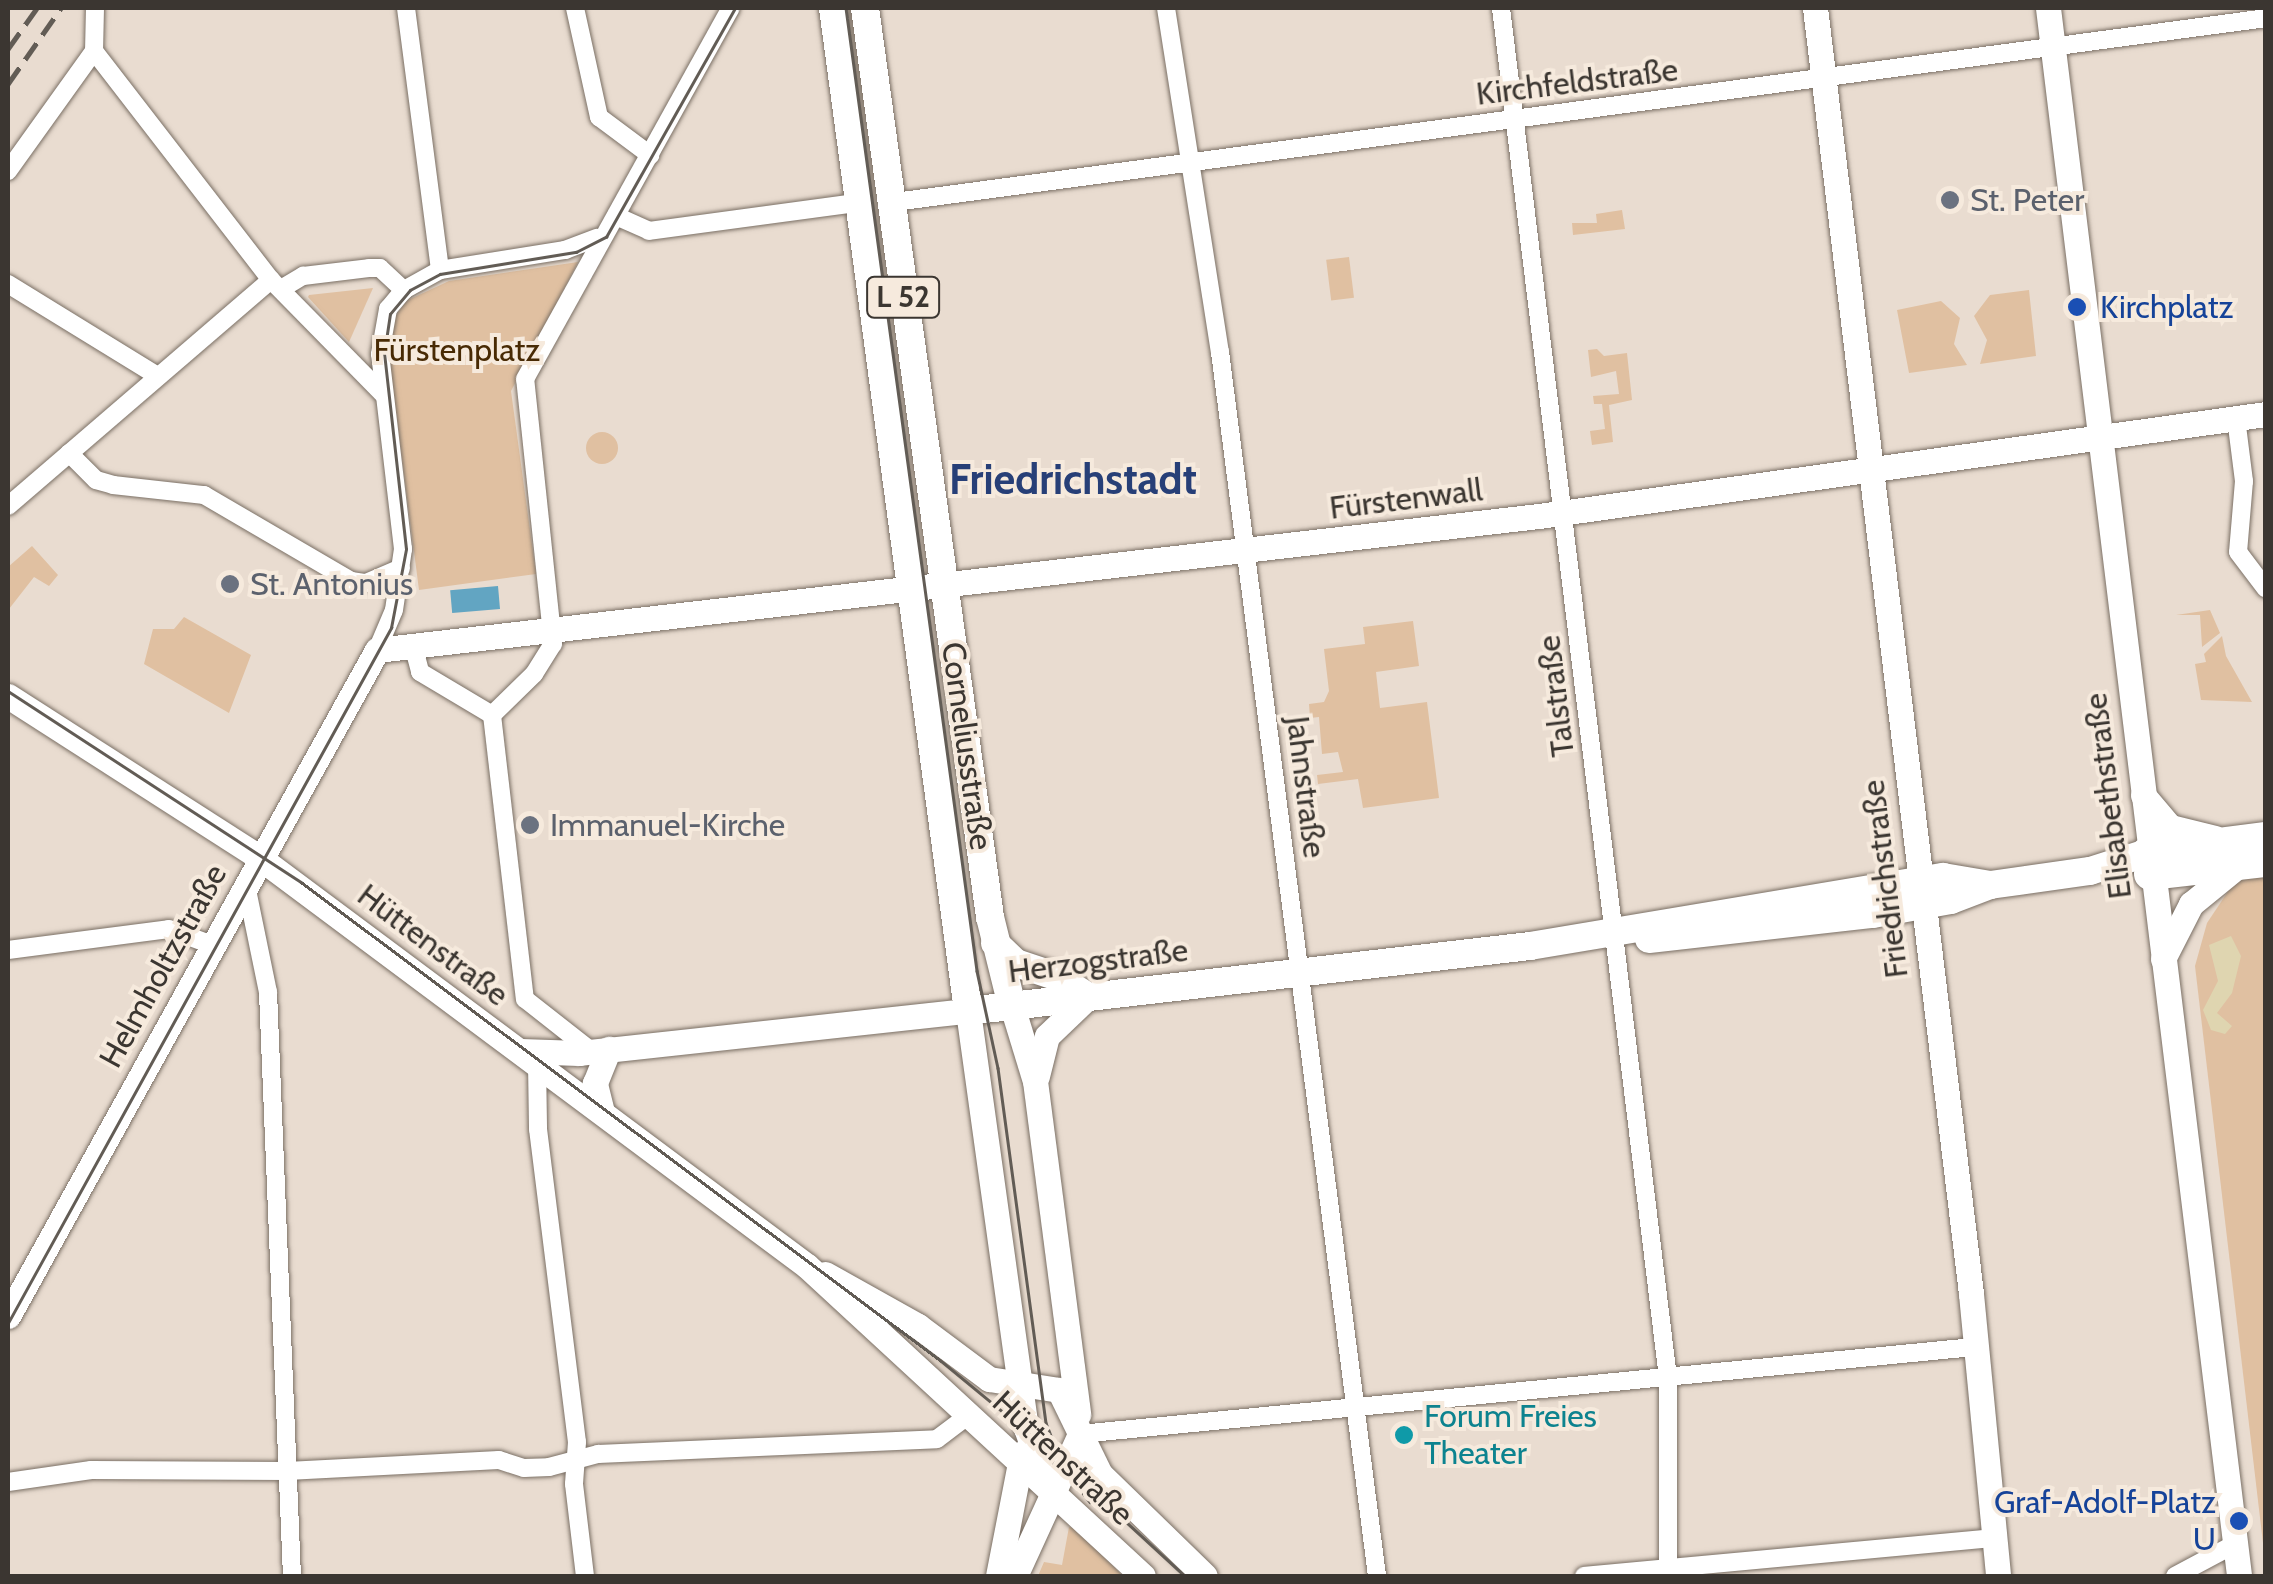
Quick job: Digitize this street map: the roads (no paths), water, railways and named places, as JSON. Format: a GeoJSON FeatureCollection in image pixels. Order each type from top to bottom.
{"type":"FeatureCollection","features":[{"type":"Feature","properties":{"kind":"highway"},"geometry":{"type":"LineString","coordinates":[[2149,864],[2252,844]]}},
{"type":"Feature","properties":{"kind":"main road","name":"Corneliusstraße"},"geometry":{"type":"LineString","coordinates":[[833,8],[856,202],[875,299],[910,590],[1026,1428],[1051,1492]]}},
{"type":"Feature","properties":{"kind":"main road","name":"Corneliusstraße"},"geometry":{"type":"LineString","coordinates":[[865,8],[884,142],[904,201],[945,586],[995,943],[1035,1081],[1080,1434]]}},
{"type":"Feature","properties":{"kind":"main road","name":"Friedrichstraße"},"geometry":{"type":"LineString","coordinates":[[1815,8],[1998,1576]]}},
{"type":"Feature","properties":{"kind":"main road","name":"Elisabethstraße"},"geometry":{"type":"LineString","coordinates":[[2048,8],[2149,864],[2239,1576]]}},
{"type":"Feature","properties":{"kind":"main road"},"geometry":{"type":"LineString","coordinates":[[846,126],[857,132],[863,154],[876,153],[884,142]]}},
{"type":"Feature","properties":{"kind":"main road","name":"Fürstenwall"},"geometry":{"type":"LineString","coordinates":[[552,629],[1565,513],[2099,434],[2266,414]]}},
{"type":"Feature","properties":{"kind":"main road"},"geometry":{"type":"LineString","coordinates":[[377,650],[552,629]]}},
{"type":"Feature","properties":{"kind":"main road","name":"Helmholtzstraße"},"geometry":{"type":"LineString","coordinates":[[8,1316],[377,650]]}},
{"type":"Feature","properties":{"kind":"main road","name":"Hüttenstraße"},"geometry":{"type":"LineString","coordinates":[[8,696],[260,858],[807,1266],[1142,1576]]}},
{"type":"Feature","properties":{"kind":"main road"},"geometry":{"type":"LineString","coordinates":[[2140,786],[2150,809],[2170,827],[2252,844]]}},
{"type":"Feature","properties":{"kind":"main road"},"geometry":{"type":"LineString","coordinates":[[2162,962],[2196,898],[2252,844]]}},
{"type":"Feature","properties":{"kind":"main road","name":"Herzogstraße"},"geometry":{"type":"LineString","coordinates":[[529,1057],[598,1059],[1614,934],[1702,935],[1919,893],[2149,864]]}},
{"type":"Feature","properties":{"kind":"main road"},"geometry":{"type":"LineString","coordinates":[[995,943],[1016,963],[1056,976],[1088,997],[1048,1036],[1035,1081]]}},
{"type":"Feature","properties":{"kind":"main road"},"geometry":{"type":"LineString","coordinates":[[598,1059],[602,1112]]}},
{"type":"Feature","properties":{"kind":"main road","name":"Hüttenstraße"},"geometry":{"type":"LineString","coordinates":[[807,1266],[918,1326],[989,1379],[1021,1388],[1059,1390],[1106,1482],[1207,1574]]}},
{"type":"Feature","properties":{"kind":"main road","name":"L 52"},"geometry":{"type":"LineString","coordinates":[[998,1576],[1026,1428]]}},
{"type":"Feature","properties":{"kind":"main road"},"geometry":{"type":"LineString","coordinates":[[1015,1576],[1080,1434]]}},
{"type":"Feature","properties":{"kind":"street"},"geometry":{"type":"LineString","coordinates":[[8,171],[94,51],[95,8]]}},
{"type":"Feature","properties":{"kind":"street"},"geometry":{"type":"LineString","coordinates":[[406,8],[440,270]]}},
{"type":"Feature","properties":{"kind":"street"},"geometry":{"type":"LineString","coordinates":[[575,8],[599,117],[650,155]]}},
{"type":"Feature","properties":{"kind":"street"},"geometry":{"type":"LineString","coordinates":[[598,1059],[526,999],[492,715],[550,653],[552,629],[522,399],[530,370],[597,238],[616,216],[731,8]]}},
{"type":"Feature","properties":{"kind":"street","name":"Jahnstraße"},"geometry":{"type":"LineString","coordinates":[[1166,8],[1244,551],[1377,1576]]}},
{"type":"Feature","properties":{"kind":"street","name":"Talstraße"},"geometry":{"type":"LineString","coordinates":[[1501,8],[1668,1377],[1669,1572]]}},
{"type":"Feature","properties":{"kind":"street","name":"Kirchfeldstraße"},"geometry":{"type":"LineString","coordinates":[[904,201],[2266,18]]}},
{"type":"Feature","properties":{"kind":"street"},"geometry":{"type":"LineString","coordinates":[[94,51],[276,284],[385,396]]}},
{"type":"Feature","properties":{"kind":"street"},"geometry":{"type":"LineString","coordinates":[[616,216],[649,231],[856,202]]}},
{"type":"Feature","properties":{"kind":"street"},"geometry":{"type":"LineString","coordinates":[[377,650],[401,568],[382,326],[404,290],[440,270],[565,250],[597,238]]}},
{"type":"Feature","properties":{"kind":"street"},"geometry":{"type":"LineString","coordinates":[[8,506],[156,375],[276,284],[303,276],[380,268],[404,290]]}},
{"type":"Feature","properties":{"kind":"street"},"geometry":{"type":"LineString","coordinates":[[8,284],[156,375]]}},
{"type":"Feature","properties":{"kind":"street"},"geometry":{"type":"LineString","coordinates":[[2236,418],[2244,480],[2238,552],[2266,589]]}},
{"type":"Feature","properties":{"kind":"street"},"geometry":{"type":"LineString","coordinates":[[69,453],[96,480],[204,495],[352,581],[366,583],[401,568]]}},
{"type":"Feature","properties":{"kind":"street"},"geometry":{"type":"LineString","coordinates":[[413,646],[420,672],[492,715]]}},
{"type":"Feature","properties":{"kind":"street"},"geometry":{"type":"LineString","coordinates":[[246,885],[268,992],[292,1576]]}},
{"type":"Feature","properties":{"kind":"street"},"geometry":{"type":"LineString","coordinates":[[8,950],[169,928],[212,945]]}},
{"type":"Feature","properties":{"kind":"street"},"geometry":{"type":"LineString","coordinates":[[529,1057],[576,1460],[585,1576]]}},
{"type":"Feature","properties":{"kind":"street"},"geometry":{"type":"LineString","coordinates":[[1080,1434],[1356,1403],[1974,1347]]}},
{"type":"Feature","properties":{"kind":"street"},"geometry":{"type":"LineString","coordinates":[[8,1482],[91,1470],[287,1471],[499,1460],[524,1468],[736,1445],[928,1440],[953,1432],[969,1415]]}},
{"type":"Feature","properties":{"kind":"street"},"geometry":{"type":"LineString","coordinates":[[1584,1576],[1669,1572],[1994,1538]]}},
{"type":"Feature","properties":{"kind":"street"},"geometry":{"type":"LineString","coordinates":[[2175,1576],[2235,1544]]}},
{"type":"Feature","properties":{"kind":"water"},"geometry":{"type":"Polygon","coordinates":[[[498,586],[500,609],[452,613],[450,590],[498,586]]]}},
{"type":"Feature","properties":{"kind":"tram line"},"geometry":{"type":"LineString","coordinates":[[8,1323],[391,628],[406,549],[384,354],[390,314],[410,290],[440,274],[576,252],[606,237],[735,8]]}},
{"type":"Feature","properties":{"kind":"tram line"},"geometry":{"type":"LineString","coordinates":[[846,8],[977,971],[998,1068],[1046,1423],[1064,1469],[1090,1502]]}},
{"type":"Feature","properties":{"kind":"tram line"},"geometry":{"type":"LineString","coordinates":[[8,691],[301,882],[940,1360],[1054,1454]]}},
{"type":"Feature","properties":{"kind":"tram line"},"geometry":{"type":"LineString","coordinates":[[1086,1485],[1185,1576]]}},
{"type":"Feature","properties":{"kind":"railway"},"geometry":{"type":"LineString","coordinates":[[8,49],[37,8]]}},
{"type":"Feature","properties":{"kind":"railway"},"geometry":{"type":"LineString","coordinates":[[8,84],[61,8]]}},
{"type":"Feature","properties":{"kind":"place","name":"St. Peter"},"geometry":{"type":"Point","coordinates":[1950,200]}},
{"type":"Feature","properties":{"kind":"place","name":"Kirchplatz"},"geometry":{"type":"Point","coordinates":[2077,307]}},
{"type":"Feature","properties":{"kind":"place","name":"St. Antonius"},"geometry":{"type":"Point","coordinates":[230,584]}},
{"type":"Feature","properties":{"kind":"place","name":"Immanuel-Kirche"},"geometry":{"type":"Point","coordinates":[530,825]}},
{"type":"Feature","properties":{"kind":"place","name":"Forum Freies Theater"},"geometry":{"type":"Point","coordinates":[1404,1435]}},
{"type":"Feature","properties":{"kind":"place","name":"Graf-Adolf-Platz U"},"geometry":{"type":"Point","coordinates":[2239,1521]}},
{"type":"Feature","properties":{"kind":"district","name":"Friedrichstadt"},"geometry":{"type":"Point","coordinates":[1073,479]}},
{"type":"Feature","properties":{"kind":"park label","name":"Fürstenplatz"},"geometry":{"type":"Point","coordinates":[457,350]}}]}
